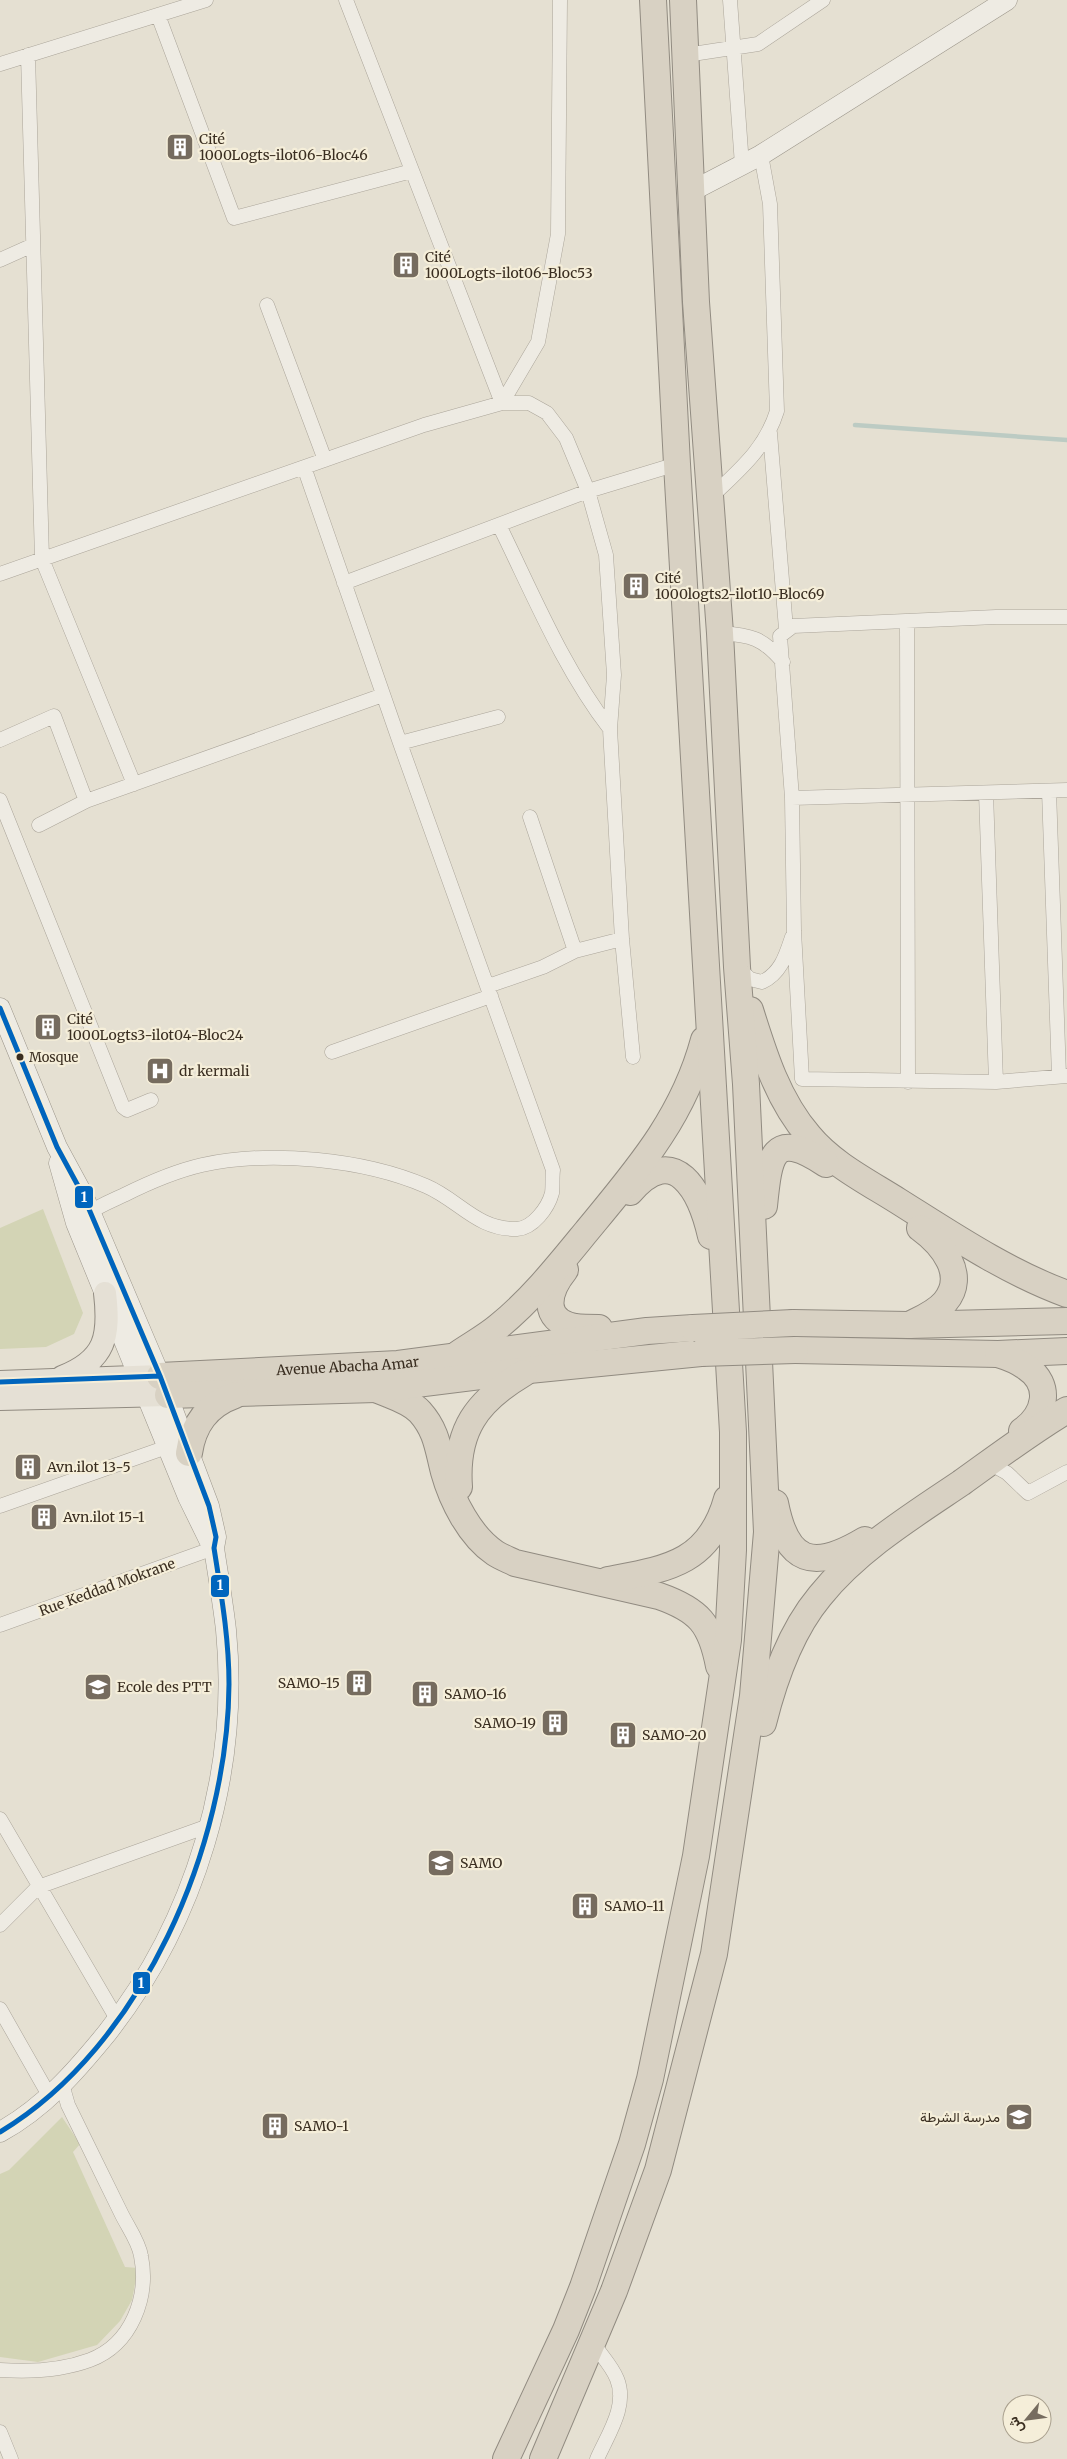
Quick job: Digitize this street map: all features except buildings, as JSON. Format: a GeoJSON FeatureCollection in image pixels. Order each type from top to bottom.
{"type":"FeatureCollection","features":[{"type":"Feature","properties":{"kind":"highway"},"geometry":{"type":"LineString","coordinates":[[506,2459],[566,2330],[583,2287],[632,2144],[650,2079],[696,1856],[728,1640],[733,1550],[733,1477],[653,0]]}},
{"type":"Feature","properties":{"kind":"highway"},"geometry":{"type":"LineString","coordinates":[[543,2459],[614,2291],[658,2170],[714,1954],[753,1696],[767,1532],[746,1084],[737,967],[720,633],[696,302],[683,0]]}},
{"type":"Feature","properties":{"kind":"highway"},"geometry":{"type":"LineString","coordinates":[[737,967],[775,1082],[791,1113],[810,1138],[837,1161],[965,1243],[1027,1276],[1067,1294]]}},
{"type":"Feature","properties":{"kind":"highway"},"geometry":{"type":"LineString","coordinates":[[450,1359],[498,1327],[538,1289],[652,1150],[678,1108],[693,1074],[709,1020]]}},
{"type":"Feature","properties":{"kind":"highway"},"geometry":{"type":"LineString","coordinates":[[756,1296],[770,1162],[774,1155],[784,1148],[798,1148],[884,1201],[935,1238],[946,1252],[953,1268],[954,1282],[951,1293],[945,1303],[933,1313],[909,1325]]}},
{"type":"Feature","properties":{"kind":"highway"},"geometry":{"type":"LineString","coordinates":[[647,1331],[575,1327],[561,1322],[553,1314],[550,1302],[552,1288],[562,1274],[639,1182],[650,1174],[662,1170],[678,1174],[696,1191],[706,1216],[724,1290]]}},
{"type":"Feature","properties":{"kind":"highway","name":"Avenue Abacha Amar"},"geometry":{"type":"LineString","coordinates":[[154,1386],[289,1371],[450,1359],[647,1331],[792,1323],[909,1325],[1067,1322]]}},
{"type":"Feature","properties":{"kind":"highway"},"geometry":{"type":"LineString","coordinates":[[154,1386],[236,1395],[376,1389],[529,1370],[701,1353],[795,1350],[998,1354],[1067,1351]]}},
{"type":"Feature","properties":{"kind":"highway"},"geometry":{"type":"LineString","coordinates":[[762,1436],[778,1520],[785,1538],[800,1554],[811,1558],[822,1559],[835,1556],[866,1540],[1030,1426],[1039,1416],[1043,1394],[1034,1374],[1017,1361],[998,1354]]}},
{"type":"Feature","properties":{"kind":"highway"},"geometry":{"type":"LineString","coordinates":[[461,1510],[458,1467],[460,1448],[469,1425],[486,1399],[529,1370]]}},
{"type":"Feature","properties":{"kind":"highway"},"geometry":{"type":"LineString","coordinates":[[376,1389],[408,1403],[430,1425],[438,1438],[449,1485],[461,1510],[478,1538],[495,1553],[515,1564],[600,1582],[680,1603],[695,1613],[707,1626],[714,1642],[722,1682]]}},
{"type":"Feature","properties":{"kind":"highway"},"geometry":{"type":"LineString","coordinates":[[178,1450],[202,1416],[218,1403],[236,1395]]}},
{"type":"Feature","properties":{"kind":"highway"},"geometry":{"type":"LineString","coordinates":[[739,1798],[763,1726],[772,1689],[792,1641],[805,1617],[820,1596],[861,1557],[901,1525],[1067,1410]]}},
{"type":"Feature","properties":{"kind":"highway"},"geometry":{"type":"LineString","coordinates":[[600,1582],[663,1568],[692,1554],[710,1539],[718,1528],[733,1477]]}},
{"type":"Feature","properties":{"kind":"main road"},"geometry":{"type":"LineString","coordinates":[[692,191],[761,155],[1006,0]]}},
{"type":"Feature","properties":{"kind":"main road"},"geometry":{"type":"LineString","coordinates":[[0,1008],[57,1146],[75,1178],[83,1217],[105,1293],[154,1386]]}},
{"type":"Feature","properties":{"kind":"main road"},"geometry":{"type":"LineString","coordinates":[[0,2132],[17,2123],[56,2091],[128,2006],[166,1943],[188,1894],[211,1825],[225,1737],[227,1690],[226,1631],[214,1548],[216,1537],[213,1522],[178,1450],[154,1386],[83,1217]]}},
{"type":"Feature","properties":{"kind":"main road"},"geometry":{"type":"LineString","coordinates":[[55,1380],[76,1372],[90,1362],[101,1348],[108,1332],[105,1293]]}},
{"type":"Feature","properties":{"kind":"main road","name":"Avenue Abacha Amar"},"geometry":{"type":"LineString","coordinates":[[0,1382],[55,1380],[154,1386]]}},
{"type":"Feature","properties":{"kind":"main road"},"geometry":{"type":"LineString","coordinates":[[0,1399],[154,1386]]}},
{"type":"Feature","properties":{"kind":"street"},"geometry":{"type":"LineString","coordinates":[[0,64],[206,0]]}},
{"type":"Feature","properties":{"kind":"street"},"geometry":{"type":"LineString","coordinates":[[346,0],[502,403]]}},
{"type":"Feature","properties":{"kind":"street"},"geometry":{"type":"LineString","coordinates":[[502,403],[538,342],[558,234],[560,0]]}},
{"type":"Feature","properties":{"kind":"street"},"geometry":{"type":"LineString","coordinates":[[730,0],[742,165]]}},
{"type":"Feature","properties":{"kind":"street"},"geometry":{"type":"LineString","coordinates":[[686,55],[758,44],[823,0]]}},
{"type":"Feature","properties":{"kind":"street"},"geometry":{"type":"LineString","coordinates":[[158,15],[234,218],[412,171]]}},
{"type":"Feature","properties":{"kind":"street"},"geometry":{"type":"LineString","coordinates":[[28,55],[42,559],[134,784]]}},
{"type":"Feature","properties":{"kind":"street"},"geometry":{"type":"LineString","coordinates":[[710,499],[742,468],[770,433],[777,411],[770,204],[761,155]]}},
{"type":"Feature","properties":{"kind":"street"},"geometry":{"type":"LineString","coordinates":[[0,260],[33,246]]}},
{"type":"Feature","properties":{"kind":"street"},"geometry":{"type":"LineString","coordinates":[[267,305],[326,460]]}},
{"type":"Feature","properties":{"kind":"street"},"geometry":{"type":"LineString","coordinates":[[0,574],[424,425],[502,403],[529,403],[547,413],[566,438],[588,491],[606,555],[611,607],[614,675],[610,730],[622,939],[633,1057]]}},
{"type":"Feature","properties":{"kind":"street"},"geometry":{"type":"LineString","coordinates":[[770,433],[786,629]]}},
{"type":"Feature","properties":{"kind":"street"},"geometry":{"type":"LineString","coordinates":[[344,583],[588,491],[677,464]]}},
{"type":"Feature","properties":{"kind":"street"},"geometry":{"type":"LineString","coordinates":[[83,1217],[143,1185],[202,1165],[249,1159],[312,1160],[372,1169],[427,1186],[490,1227],[519,1229],[533,1221],[543,1212],[552,1194],[553,1170],[400,744],[304,467]]}},
{"type":"Feature","properties":{"kind":"street"},"geometry":{"type":"LineString","coordinates":[[499,525],[553,636],[582,688],[610,730]]}},
{"type":"Feature","properties":{"kind":"street"},"geometry":{"type":"LineString","coordinates":[[1049,791],[1063,1076],[996,1082],[802,1079],[794,931],[792,798],[780,636],[786,629],[793,626],[996,617],[1067,617]]}},
{"type":"Feature","properties":{"kind":"street"},"geometry":{"type":"LineString","coordinates":[[907,621],[908,1082]]}},
{"type":"Feature","properties":{"kind":"street"},"geometry":{"type":"LineString","coordinates":[[720,633],[744,635],[769,645],[783,662]]}},
{"type":"Feature","properties":{"kind":"street"},"geometry":{"type":"LineString","coordinates":[[39,825],[86,801],[383,695]]}},
{"type":"Feature","properties":{"kind":"street"},"geometry":{"type":"LineString","coordinates":[[0,740],[54,716],[86,801]]}},
{"type":"Feature","properties":{"kind":"street"},"geometry":{"type":"LineString","coordinates":[[400,744],[498,717]]}},
{"type":"Feature","properties":{"kind":"street"},"geometry":{"type":"LineString","coordinates":[[792,798],[1067,790]]}},
{"type":"Feature","properties":{"kind":"street"},"geometry":{"type":"LineString","coordinates":[[986,793],[996,1082]]}},
{"type":"Feature","properties":{"kind":"street"},"geometry":{"type":"LineString","coordinates":[[0,800],[122,1107],[127,1110],[151,1100]]}},
{"type":"Feature","properties":{"kind":"street"},"geometry":{"type":"LineString","coordinates":[[530,817],[575,951]]}},
{"type":"Feature","properties":{"kind":"street"},"geometry":{"type":"LineString","coordinates":[[737,967],[750,979],[762,982],[769,979],[782,964],[794,931]]}},
{"type":"Feature","properties":{"kind":"street"},"geometry":{"type":"LineString","coordinates":[[332,1052],[490,991],[575,951],[622,939]]}},
{"type":"Feature","properties":{"kind":"street"},"geometry":{"type":"LineString","coordinates":[[0,1506],[178,1450]]}},
{"type":"Feature","properties":{"kind":"street"},"geometry":{"type":"LineString","coordinates":[[989,1463],[1007,1473],[1028,1493],[1067,1472]]}},
{"type":"Feature","properties":{"kind":"street","name":"Rue Keddad Mokrane"},"geometry":{"type":"LineString","coordinates":[[0,1625],[214,1548]]}},
{"type":"Feature","properties":{"kind":"street"},"geometry":{"type":"LineString","coordinates":[[0,1819],[38,1887],[117,2019]]}},
{"type":"Feature","properties":{"kind":"street"},"geometry":{"type":"LineString","coordinates":[[0,1925],[38,1887],[211,1825]]}},
{"type":"Feature","properties":{"kind":"street"},"geometry":{"type":"LineString","coordinates":[[0,2009],[56,2091],[68,2105],[141,2254],[142,2284],[140,2308],[132,2324],[114,2345],[91,2360],[47,2369],[0,2370]]}},
{"type":"Feature","properties":{"kind":"street"},"geometry":{"type":"LineString","coordinates":[[593,2343],[616,2377],[622,2396],[616,2418],[597,2459]]}},
{"type":"Feature","properties":{"kind":"street"},"geometry":{"type":"LineString","coordinates":[[0,2432],[11,2459]]}},
{"type":"Feature","properties":{"kind":"green space"},"geometry":{"type":"Polygon","coordinates":[[[43,1209],[83,1313],[74,1334],[46,1347],[0,1349],[0,1228],[43,1209]]]}},
{"type":"Feature","properties":{"kind":"green space"},"geometry":{"type":"Polygon","coordinates":[[[62,2117],[80,2144],[73,2152],[125,2267],[138,2268],[132,2300],[120,2321],[97,2345],[38,2362],[0,2357],[0,2174],[9,2170],[62,2117]]]}},
{"type":"Feature","properties":{"kind":"waterway"},"geometry":{"type":"LineString","coordinates":[[855,425],[1067,440]]}},
{"type":"Feature","properties":{"kind":"transit line","name":"1"},"geometry":{"type":"LineString","coordinates":[[0,1008],[57,1147],[83,1195],[160,1376],[209,1506],[216,1537],[214,1548],[222,1599],[229,1667],[225,1746],[213,1810],[194,1874],[168,1936],[135,1995],[96,2048],[51,2095],[0,2132]]}},
{"type":"Feature","properties":{"kind":"transit line","name":"1"},"geometry":{"type":"LineString","coordinates":[[0,1382],[160,1376]]}},
{"type":"Feature","properties":{"kind":"place","name":"Cité 1000Logts-ilot06-Bloc46"},"geometry":{"type":"Point","coordinates":[180,147]}},
{"type":"Feature","properties":{"kind":"place","name":"Cité 1000Logts-ilot06-Bloc53"},"geometry":{"type":"Point","coordinates":[406,265]}},
{"type":"Feature","properties":{"kind":"place","name":"Cité 1000logts2-ilot10-Bloc69"},"geometry":{"type":"Point","coordinates":[636,586]}},
{"type":"Feature","properties":{"kind":"place","name":"Cité 1000Logts3-ilot04-Bloc24"},"geometry":{"type":"Point","coordinates":[48,1027]}},
{"type":"Feature","properties":{"kind":"place","name":"Mosque"},"geometry":{"type":"Point","coordinates":[20,1057]}},
{"type":"Feature","properties":{"kind":"place","name":"dr kermali"},"geometry":{"type":"Point","coordinates":[160,1071]}},
{"type":"Feature","properties":{"kind":"place","name":"Avn.ilot 13-5"},"geometry":{"type":"Point","coordinates":[28,1467]}},
{"type":"Feature","properties":{"kind":"place","name":"Avn.ilot 15-1"},"geometry":{"type":"Point","coordinates":[44,1517]}},
{"type":"Feature","properties":{"kind":"place","name":"SAMO-15"},"geometry":{"type":"Point","coordinates":[359,1683]}},
{"type":"Feature","properties":{"kind":"place","name":"Ecole des PTT"},"geometry":{"type":"Point","coordinates":[98,1687]}},
{"type":"Feature","properties":{"kind":"place","name":"SAMO-16"},"geometry":{"type":"Point","coordinates":[425,1694]}},
{"type":"Feature","properties":{"kind":"place","name":"SAMO-19"},"geometry":{"type":"Point","coordinates":[555,1723]}},
{"type":"Feature","properties":{"kind":"place","name":"SAMO-20"},"geometry":{"type":"Point","coordinates":[623,1735]}},
{"type":"Feature","properties":{"kind":"place","name":"SAMO"},"geometry":{"type":"Point","coordinates":[441,1863]}},
{"type":"Feature","properties":{"kind":"place","name":"SAMO-11"},"geometry":{"type":"Point","coordinates":[585,1906]}},
{"type":"Feature","properties":{"kind":"place","name":"مدرسة الشرطة"},"geometry":{"type":"Point","coordinates":[1019,2117]}},
{"type":"Feature","properties":{"kind":"place","name":"SAMO-1"},"geometry":{"type":"Point","coordinates":[275,2126]}}]}
